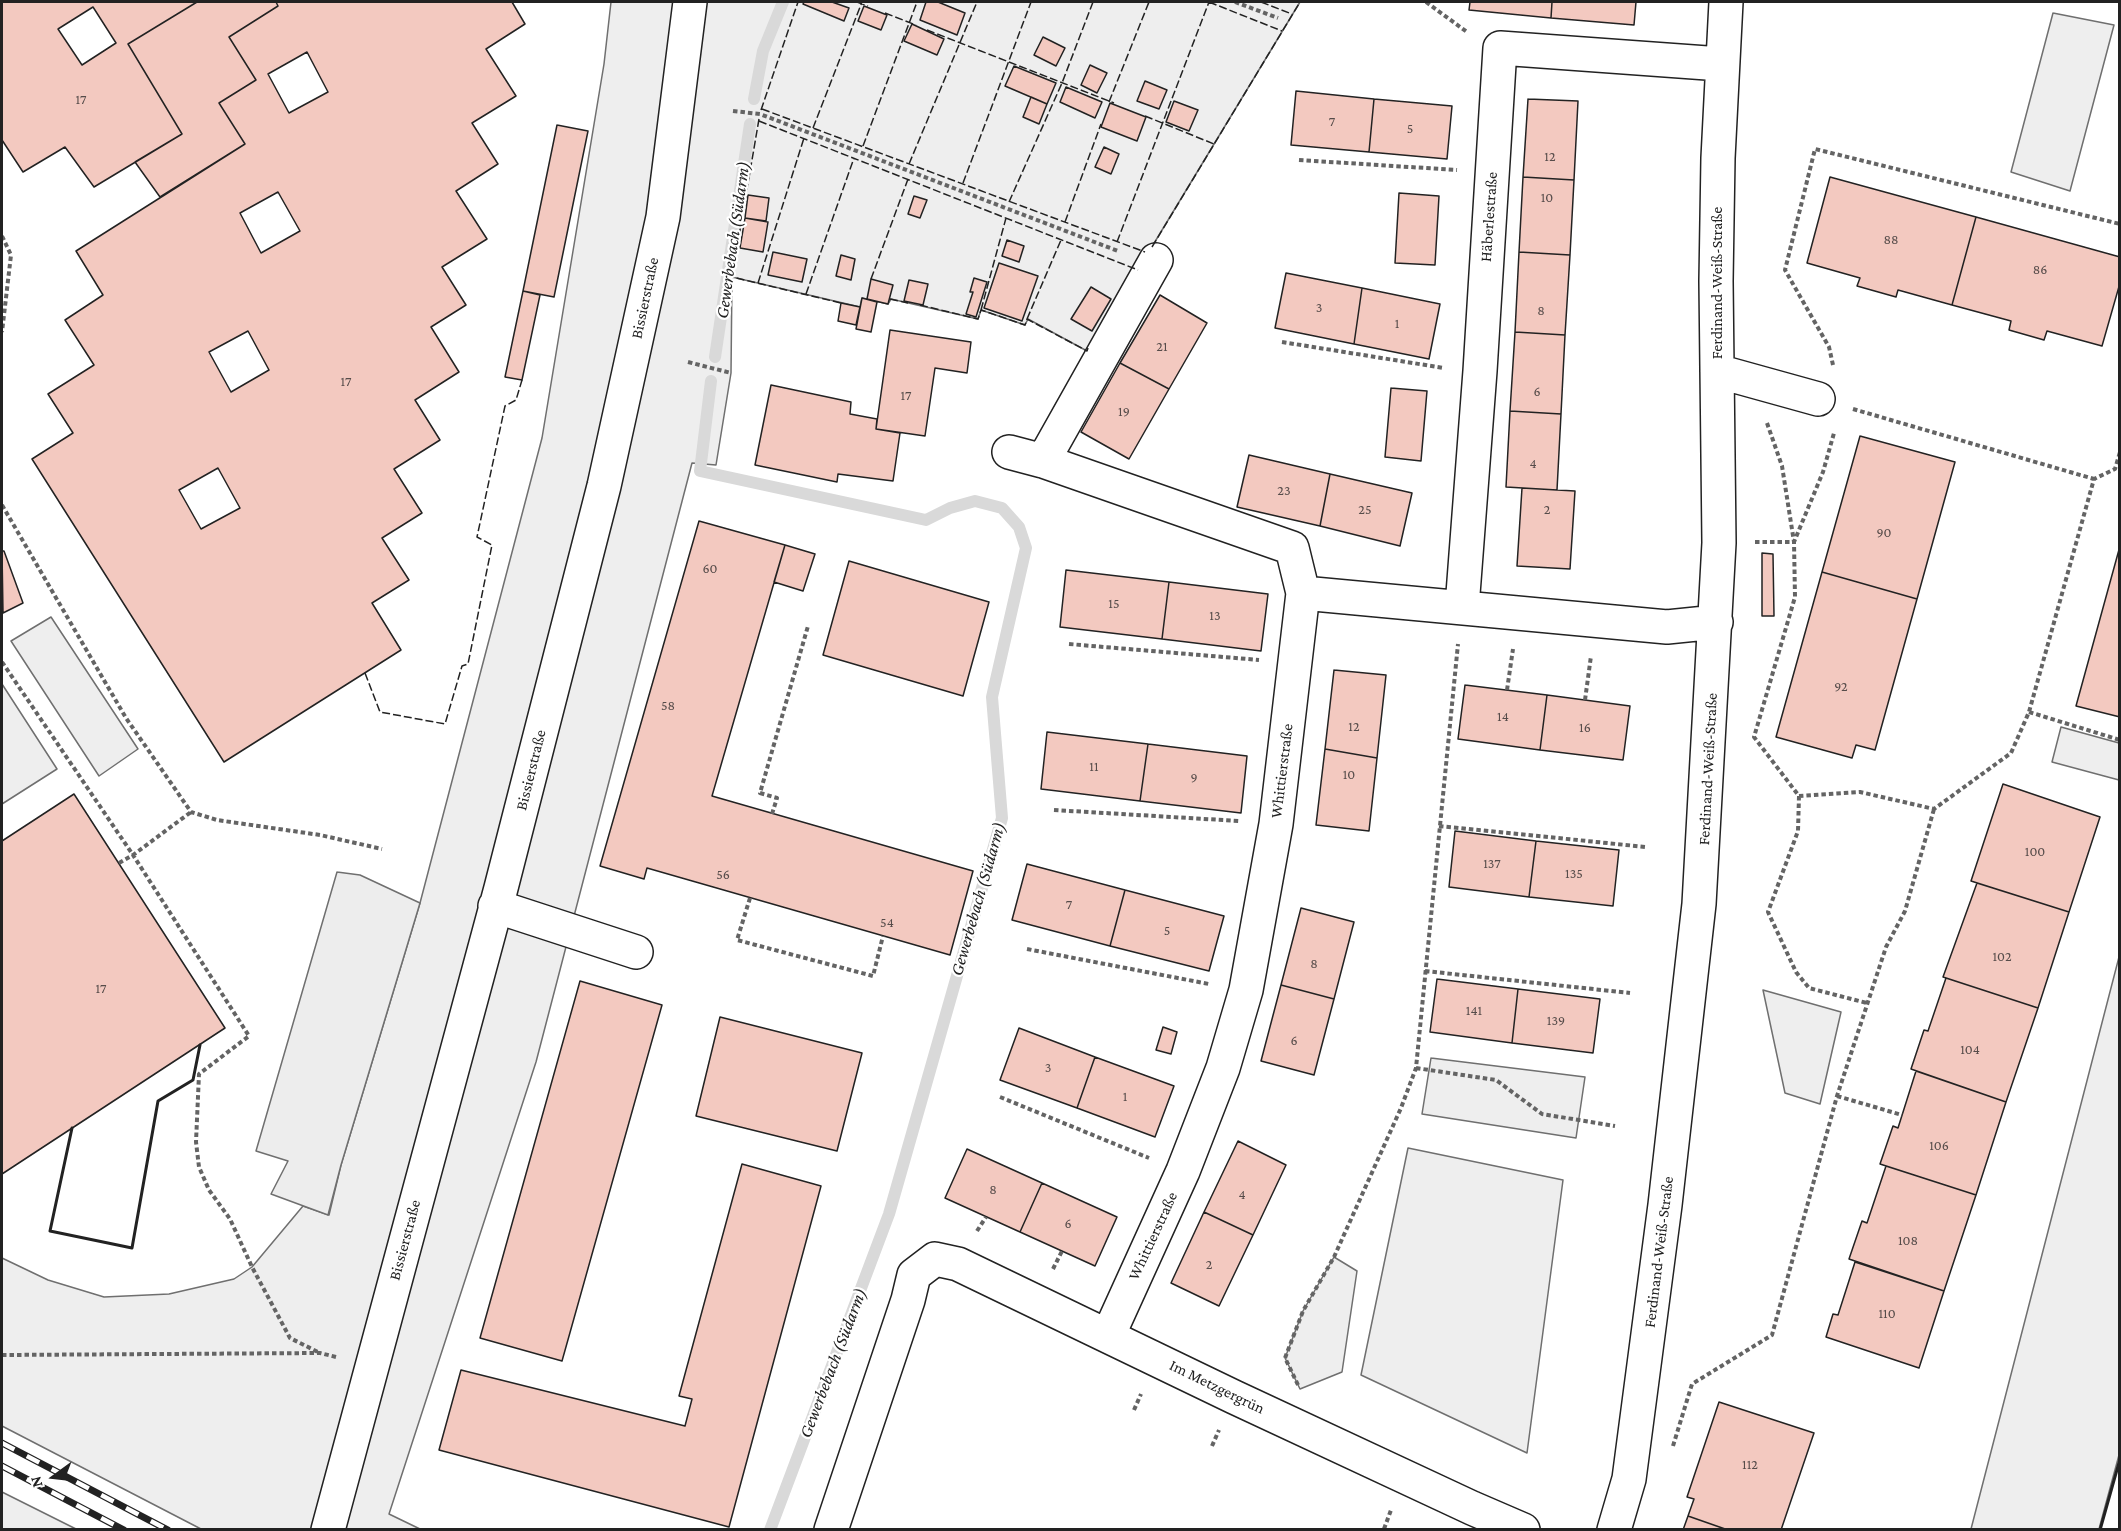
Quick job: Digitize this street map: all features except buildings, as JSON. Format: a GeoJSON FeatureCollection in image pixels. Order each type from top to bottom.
{"type":"FeatureCollection","features":[{"type":"Feature","properties":{"kind":"street","name":"Bissierstraße"},"geometry":{"type":"LineString","coordinates":[[328,1530],[495,906],[604,486],[663,217],[690,2]]}},
{"type":"Feature","properties":{"kind":"street","name":"Ferdinand-Weiß-Straße"},"geometry":{"type":"LineString","coordinates":[[1614,1530],[1629,1479],[1665,1205],[1700,904],[1719,543],[1716,248],[1721,64],[1726,2]]}},
{"type":"Feature","properties":{"kind":"street"},"geometry":{"type":"LineString","coordinates":[[1500,48],[1721,64]]}},
{"type":"Feature","properties":{"kind":"street","name":"Häberlestraße"},"geometry":{"type":"LineString","coordinates":[[1462,607],[1480,371],[1500,48]]}},
{"type":"Feature","properties":{"kind":"street"},"geometry":{"type":"LineString","coordinates":[[1043,461],[1156,260]]}},
{"type":"Feature","properties":{"kind":"street"},"geometry":{"type":"LineString","coordinates":[[1717,371],[1830,402]]}},
{"type":"Feature","properties":{"kind":"street"},"geometry":{"type":"LineString","coordinates":[[1009,452],[1043,461],[1292,548],[1303,593],[1667,627],[1716,622]]}},
{"type":"Feature","properties":{"kind":"street","name":"Whittierstraße"},"geometry":{"type":"LineString","coordinates":[[1108,1336],[1183,1171],[1223,1068],[1246,990],[1276,824],[1303,593]]}},
{"type":"Feature","properties":{"kind":"street"},"geometry":{"type":"LineString","coordinates":[[495,906],[636,952]]}},
{"type":"Feature","properties":{"kind":"street","name":"Im Metzgergrün"},"geometry":{"type":"LineString","coordinates":[[831,1530],[908,1300],[914,1275],[935,1258],[958,1263],[1297,1426],[1522,1530]]}},
{"type":"Feature","properties":{"kind":"path"},"geometry":{"type":"LineString","coordinates":[[1235,2],[1278,18]]}},
{"type":"Feature","properties":{"kind":"path"},"geometry":{"type":"LineString","coordinates":[[1426,2],[1475,38],[1500,48]]}},
{"type":"Feature","properties":{"kind":"path"},"geometry":{"type":"LineString","coordinates":[[733,111],[760,114],[1120,252]]}},
{"type":"Feature","properties":{"kind":"path"},"geometry":{"type":"LineString","coordinates":[[1834,371],[1829,347],[1785,270],[1815,149],[2120,224]]}},
{"type":"Feature","properties":{"kind":"path"},"geometry":{"type":"LineString","coordinates":[[1299,160],[1492,174]]}},
{"type":"Feature","properties":{"kind":"path"},"geometry":{"type":"LineString","coordinates":[[2,236],[11,255],[2,332]]}},
{"type":"Feature","properties":{"kind":"path"},"geometry":{"type":"LineString","coordinates":[[1282,342],[1429,366],[1480,371]]}},
{"type":"Feature","properties":{"kind":"path"},"geometry":{"type":"LineString","coordinates":[[688,362],[731,373]]}},
{"type":"Feature","properties":{"kind":"path"},"geometry":{"type":"LineString","coordinates":[[1753,382],[1782,466],[1794,542],[1795,597],[1754,736],[1799,796],[1798,831],[1768,912],[1796,972],[1809,988],[1867,1003]]}},
{"type":"Feature","properties":{"kind":"path"},"geometry":{"type":"LineString","coordinates":[[1830,402],[2094,479],[2115,469],[2120,452]]}},
{"type":"Feature","properties":{"kind":"path"},"geometry":{"type":"LineString","coordinates":[[1794,542],[1823,472],[1836,428]]}},
{"type":"Feature","properties":{"kind":"path"},"geometry":{"type":"LineString","coordinates":[[1672,1451],[1692,1384],[1772,1335],[1837,1096],[1886,947],[1905,910],[1934,809],[2011,753],[2029,712],[2094,479]]}},
{"type":"Feature","properties":{"kind":"path"},"geometry":{"type":"LineString","coordinates":[[2,505],[126,718],[191,812],[217,820],[320,835],[382,849]]}},
{"type":"Feature","properties":{"kind":"path"},"geometry":{"type":"LineString","coordinates":[[1297,1426],[1300,1389],[1285,1358],[1303,1311],[1334,1257],[1401,1108],[1416,1068],[1462,607]]}},
{"type":"Feature","properties":{"kind":"path"},"geometry":{"type":"LineString","coordinates":[[1585,700],[1598,622]]}},
{"type":"Feature","properties":{"kind":"path"},"geometry":{"type":"LineString","coordinates":[[772,814],[777,798],[760,793],[808,626]]}},
{"type":"Feature","properties":{"kind":"path"},"geometry":{"type":"LineString","coordinates":[[1069,644],[1295,664]]}},
{"type":"Feature","properties":{"kind":"path"},"geometry":{"type":"LineString","coordinates":[[2,662],[133,855],[249,1036],[199,1074],[196,1142],[199,1167],[209,1190],[230,1219],[252,1267],[290,1338],[320,1353]]}},
{"type":"Feature","properties":{"kind":"path"},"geometry":{"type":"LineString","coordinates":[[2029,712],[2120,740]]}},
{"type":"Feature","properties":{"kind":"path"},"geometry":{"type":"LineString","coordinates":[[1799,796],[1860,792],[1934,809]]}},
{"type":"Feature","properties":{"kind":"path"},"geometry":{"type":"LineString","coordinates":[[1054,810],[1276,824]]}},
{"type":"Feature","properties":{"kind":"path"},"geometry":{"type":"LineString","coordinates":[[119,863],[191,812]]}},
{"type":"Feature","properties":{"kind":"path"},"geometry":{"type":"LineString","coordinates":[[1439,826],[1646,847]]}},
{"type":"Feature","properties":{"kind":"path"},"geometry":{"type":"LineString","coordinates":[[750,898],[737,940],[873,976],[883,936]]}},
{"type":"Feature","properties":{"kind":"path"},"geometry":{"type":"LineString","coordinates":[[1027,949],[1246,990]]}},
{"type":"Feature","properties":{"kind":"path"},"geometry":{"type":"LineString","coordinates":[[1425,971],[1630,993]]}},
{"type":"Feature","properties":{"kind":"path"},"geometry":{"type":"LineString","coordinates":[[1416,1068],[1496,1080],[1542,1114],[1615,1126]]}},
{"type":"Feature","properties":{"kind":"path"},"geometry":{"type":"LineString","coordinates":[[1837,1096],[1902,1115]]}},
{"type":"Feature","properties":{"kind":"path"},"geometry":{"type":"LineString","coordinates":[[1000,1097],[1183,1171]]}},
{"type":"Feature","properties":{"kind":"path"},"geometry":{"type":"LineString","coordinates":[[2,1355],[320,1353],[372,1364]]}},
{"type":"Feature","properties":{"kind":"shaded area"},"geometry":{"type":"Polygon","coordinates":[[[611,2],[1300,2],[1087,351],[1028,319],[1025,325],[981,310],[978,319],[891,299],[888,304],[862,298],[860,307],[732,277],[731,373],[716,465],[692,463],[536,1062],[389,1514],[420,1529],[201,1529],[2,1426],[2,1258],[48,1280],[104,1297],[169,1294],[234,1279],[252,1267],[303,1206],[329,1215],[341,1165],[420,903],[542,438],[604,64],[611,2]]]}},
{"type":"Feature","properties":{"kind":"shaded area"},"geometry":{"type":"Polygon","coordinates":[[[2053,13],[2114,25],[2070,191],[2011,172],[2053,13]]]}},
{"type":"Feature","properties":{"kind":"shaded area"},"geometry":{"type":"Polygon","coordinates":[[[51,617],[138,749],[99,776],[11,641],[51,617]]]}},
{"type":"Feature","properties":{"kind":"shaded area"},"geometry":{"type":"Polygon","coordinates":[[[2,684],[57,769],[2,804],[2,684]]]}},
{"type":"Feature","properties":{"kind":"shaded area"},"geometry":{"type":"Polygon","coordinates":[[[2061,727],[2119,743],[2119,780],[2052,762],[2061,727]]]}},
{"type":"Feature","properties":{"kind":"shaded area"},"geometry":{"type":"Polygon","coordinates":[[[337,872],[360,875],[420,903],[328,1215],[271,1194],[288,1161],[256,1151],[337,872]]]}},
{"type":"Feature","properties":{"kind":"shaded area"},"geometry":{"type":"Polygon","coordinates":[[[2119,957],[2119,1455],[2099,1529],[1971,1529],[2119,957]]]}},
{"type":"Feature","properties":{"kind":"shaded area"},"geometry":{"type":"Polygon","coordinates":[[[1763,990],[1841,1012],[1820,1104],[1785,1093],[1763,990]]]}},
{"type":"Feature","properties":{"kind":"shaded area"},"geometry":{"type":"Polygon","coordinates":[[[1431,1058],[1585,1077],[1576,1138],[1422,1114],[1431,1058]]]}},
{"type":"Feature","properties":{"kind":"shaded area"},"geometry":{"type":"Polygon","coordinates":[[[1408,1148],[1563,1180],[1527,1453],[1361,1375],[1408,1148]]]}},
{"type":"Feature","properties":{"kind":"shaded area"},"geometry":{"type":"Polygon","coordinates":[[[1334,1257],[1357,1271],[1342,1372],[1300,1389],[1285,1358],[1303,1311],[1334,1257]]]}},
{"type":"Feature","properties":{"kind":"shaded area"},"geometry":{"type":"Polygon","coordinates":[[[2,1492],[76,1529],[2,1529],[2,1492]]]}},
{"type":"Feature","properties":{"kind":"waterway","name":"Gewerbebach (Südarm)"},"geometry":{"type":"LineString","coordinates":[[754,99],[763,51],[783,2]]}},
{"type":"Feature","properties":{"kind":"waterway","name":"Gewerbebach (Südarm)"},"geometry":{"type":"LineString","coordinates":[[715,357],[750,124]]}},
{"type":"Feature","properties":{"kind":"waterway","name":"Gewerbebach (Südarm)"},"geometry":{"type":"LineString","coordinates":[[711,381],[700,471],[926,520],[950,508],[975,501],[1002,508],[1019,527],[1026,548],[992,697],[1002,818],[889,1214],[770,1530]]}},
{"type":"Feature","properties":{"kind":"railway"},"geometry":{"type":"LineString","coordinates":[[2,1443],[168,1530]]}},
{"type":"Feature","properties":{"kind":"railway"},"geometry":{"type":"LineString","coordinates":[[2,1466],[124,1530]]}},
{"type":"Feature","properties":{"kind":"fence"},"geometry":{"type":"LineString","coordinates":[[761,110],[798,2]]}},
{"type":"Feature","properties":{"kind":"fence"},"geometry":{"type":"LineString","coordinates":[[857,2],[868,6]]}},
{"type":"Feature","properties":{"kind":"fence"},"geometry":{"type":"LineString","coordinates":[[813,128],[862,2]]}},
{"type":"Feature","properties":{"kind":"fence"},"geometry":{"type":"LineString","coordinates":[[863,146],[917,2]]}},
{"type":"Feature","properties":{"kind":"fence"},"geometry":{"type":"LineString","coordinates":[[909,164],[977,2]]}},
{"type":"Feature","properties":{"kind":"fence"},"geometry":{"type":"LineString","coordinates":[[963,183],[1031,2]]}},
{"type":"Feature","properties":{"kind":"fence"},"geometry":{"type":"LineString","coordinates":[[1009,202],[1062,83],[1093,2]]}},
{"type":"Feature","properties":{"kind":"fence"},"geometry":{"type":"LineString","coordinates":[[1109,102],[1149,2]]}},
{"type":"Feature","properties":{"kind":"fence"},"geometry":{"type":"LineString","coordinates":[[1209,2],[1282,31]]}},
{"type":"Feature","properties":{"kind":"fence"},"geometry":{"type":"LineString","coordinates":[[1117,242],[1209,2]]}},
{"type":"Feature","properties":{"kind":"fence"},"geometry":{"type":"LineString","coordinates":[[1261,2],[1292,14]]}},
{"type":"Feature","properties":{"kind":"fence"},"geometry":{"type":"LineString","coordinates":[[1152,247],[1300,2]]}},
{"type":"Feature","properties":{"kind":"fence"},"geometry":{"type":"LineString","coordinates":[[885,13],[916,25]]}},
{"type":"Feature","properties":{"kind":"fence"},"geometry":{"type":"LineString","coordinates":[[927,30],[1114,103]]}},
{"type":"Feature","properties":{"kind":"fence"},"geometry":{"type":"LineString","coordinates":[[762,109],[1145,252]]}},
{"type":"Feature","properties":{"kind":"fence"},"geometry":{"type":"LineString","coordinates":[[1145,116],[1214,144]]}},
{"type":"Feature","properties":{"kind":"fence"},"geometry":{"type":"LineString","coordinates":[[759,119],[732,277],[841,303]]}},
{"type":"Feature","properties":{"kind":"fence"},"geometry":{"type":"LineString","coordinates":[[759,121],[1138,270]]}},
{"type":"Feature","properties":{"kind":"fence"},"geometry":{"type":"LineString","coordinates":[[1065,222],[1101,124]]}},
{"type":"Feature","properties":{"kind":"fence"},"geometry":{"type":"LineString","coordinates":[[758,283],[804,138]]}},
{"type":"Feature","properties":{"kind":"fence"},"geometry":{"type":"LineString","coordinates":[[806,294],[854,158]]}},
{"type":"Feature","properties":{"kind":"fence"},"geometry":{"type":"LineString","coordinates":[[871,279],[908,179]]}},
{"type":"Feature","properties":{"kind":"fence"},"geometry":{"type":"LineString","coordinates":[[981,310],[1006,218]]}},
{"type":"Feature","properties":{"kind":"fence"},"geometry":{"type":"LineString","coordinates":[[1027,319],[1061,240]]}},
{"type":"Feature","properties":{"kind":"fence"},"geometry":{"type":"LineString","coordinates":[[890,299],[908,303]]}},
{"type":"Feature","properties":{"kind":"fence"},"geometry":{"type":"LineString","coordinates":[[920,305],[978,319],[981,310],[1025,325],[1027,319],[1087,351],[1088,348]]}},
{"type":"Feature","properties":{"kind":"fence"},"geometry":{"type":"LineString","coordinates":[[365,673],[380,712],[445,724],[462,666],[468,664],[492,545],[477,537],[505,406],[516,400],[522,380]]}},
{"type":"Feature","properties":{"kind":"wall"},"geometry":{"type":"LineString","coordinates":[[72,1128],[50,1231],[132,1248],[158,1101],[193,1080],[200,1045]]}},
{"type":"Feature","properties":{"kind":"wall"},"geometry":{"type":"LineString","coordinates":[[2100,1530],[2120,1459]]}}]}
